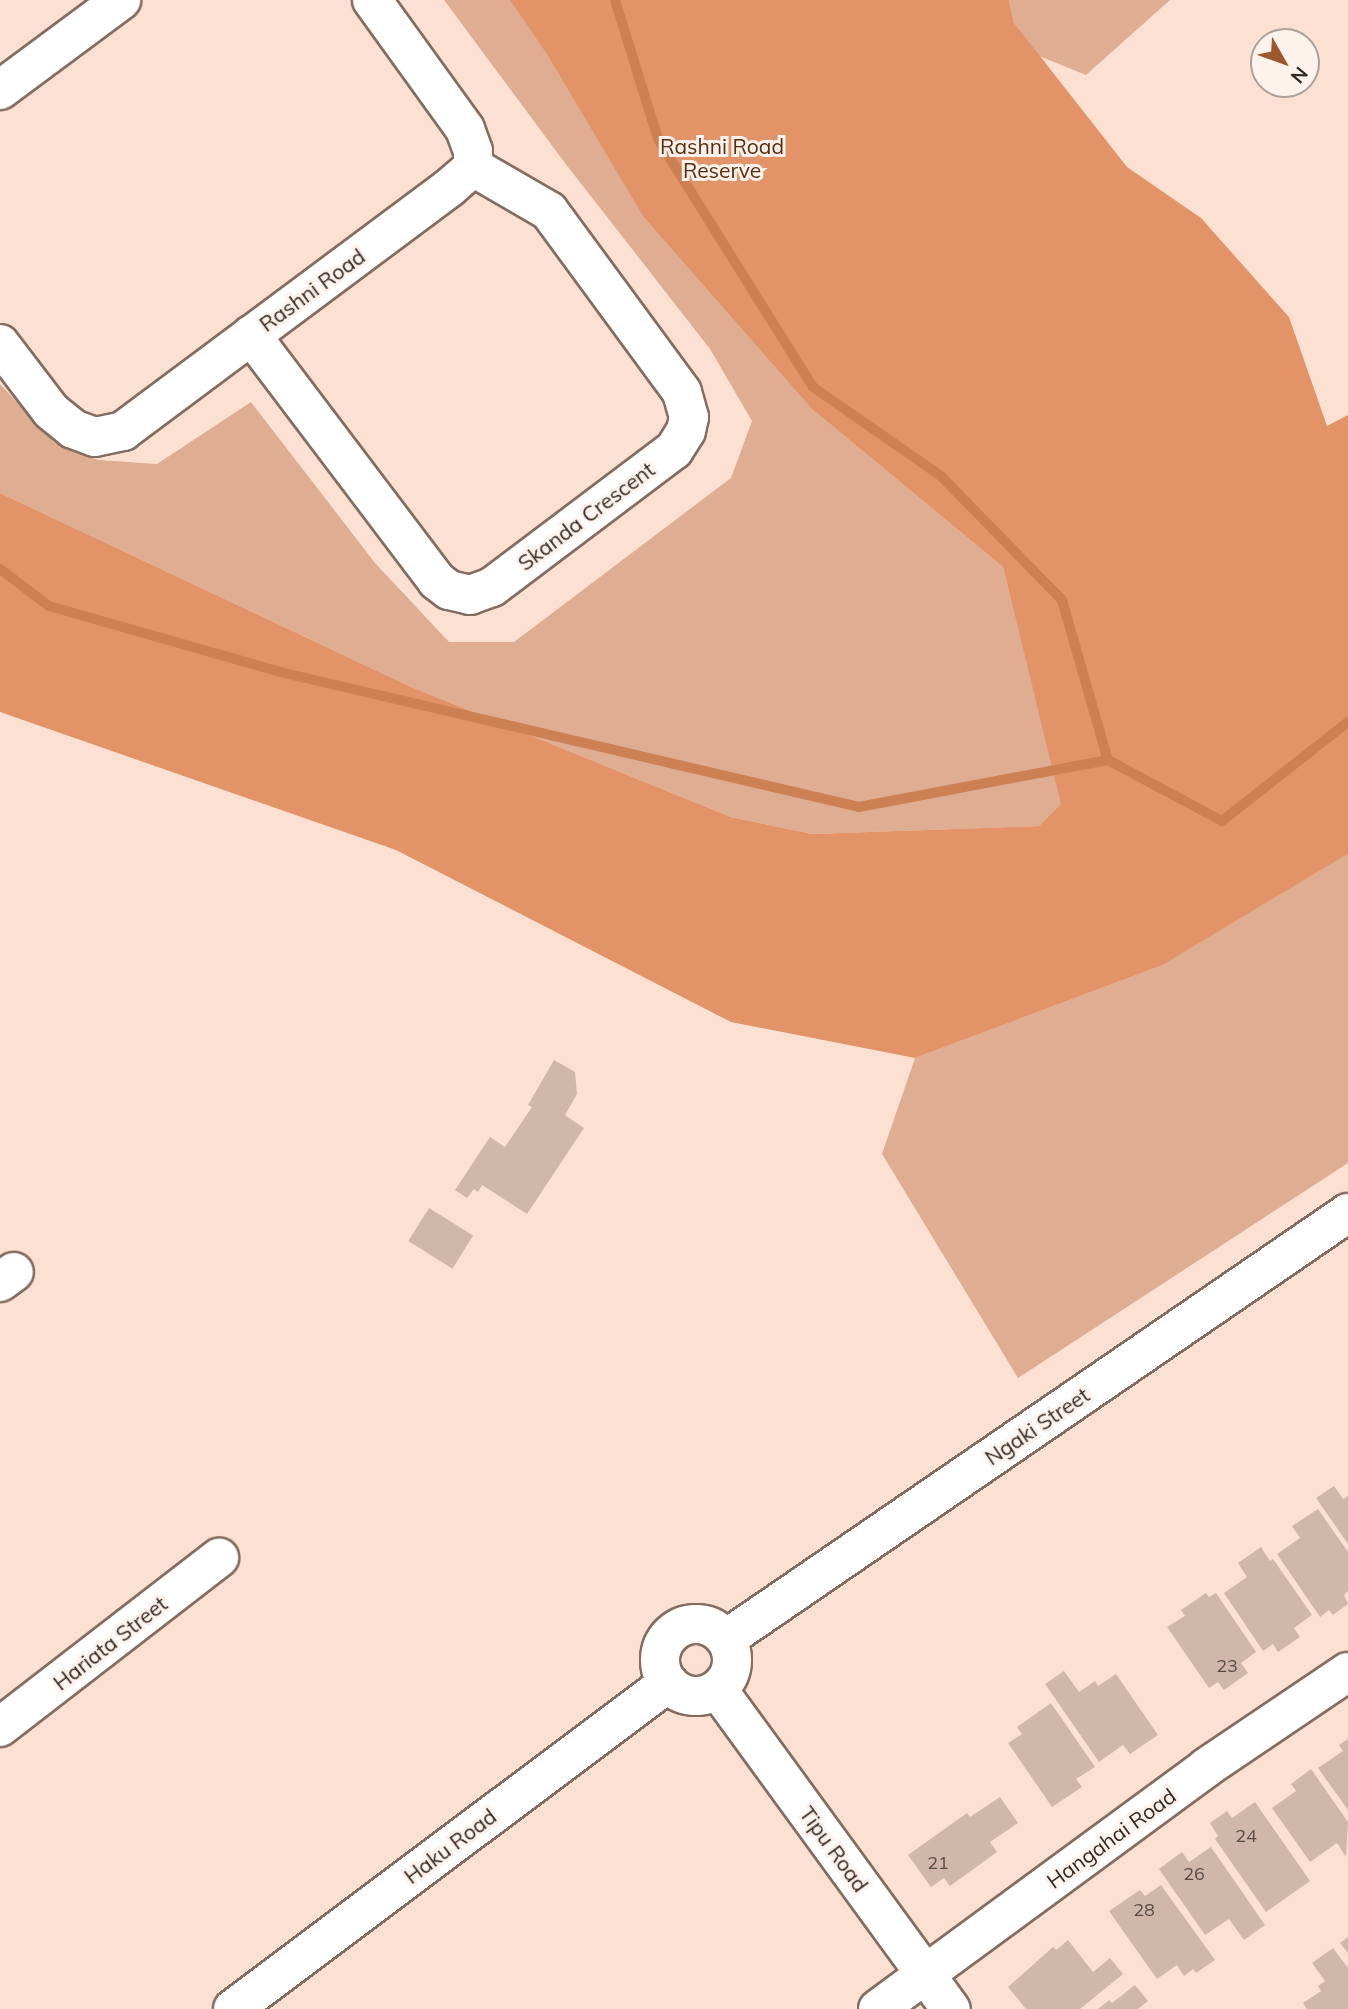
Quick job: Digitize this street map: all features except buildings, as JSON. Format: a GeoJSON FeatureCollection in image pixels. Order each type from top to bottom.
{"type":"FeatureCollection","features":[{"type":"Feature","properties":{"kind":"street"},"geometry":{"type":"LineString","coordinates":[[0,90],[121,0]]}},
{"type":"Feature","properties":{"kind":"street"},"geometry":{"type":"LineString","coordinates":[[372,0],[466,129],[473,151],[473,167]]}},
{"type":"Feature","properties":{"kind":"street","name":"Rashni Road"},"geometry":{"type":"LineString","coordinates":[[0,344],[51,411],[73,429],[95,437],[123,431],[449,188],[473,167]]}},
{"type":"Feature","properties":{"kind":"street","name":"Skanda Crescent"},"geometry":{"type":"LineString","coordinates":[[251,335],[437,581],[449,590],[470,595],[492,587],[674,450],[686,431],[689,417],[682,392],[549,211],[473,167]]}},
{"type":"Feature","properties":{"kind":"street","name":"Ngaki Street"},"geometry":{"type":"LineString","coordinates":[[726,1639],[1348,1213]]}},
{"type":"Feature","properties":{"kind":"street","name":"Hariata Street"},"geometry":{"type":"LineString","coordinates":[[0,1727],[219,1558]]}},
{"type":"Feature","properties":{"kind":"street"},"geometry":{"type":"LineString","coordinates":[[695,1623],[707,1625],[726,1639],[733,1660],[726,1682],[718,1690],[708,1695],[686,1696],[667,1683],[660,1662],[666,1640],[674,1632],[695,1623]]}},
{"type":"Feature","properties":{"kind":"street","name":"Hangahai Road"},"geometry":{"type":"LineString","coordinates":[[878,2009],[1207,1767],[1348,1672]]}},
{"type":"Feature","properties":{"kind":"street","name":"Haku Road"},"geometry":{"type":"LineString","coordinates":[[233,2009],[667,1683]]}},
{"type":"Feature","properties":{"kind":"street","name":"Tipu Road"},"geometry":{"type":"LineString","coordinates":[[718,1690],[951,2009]]}},
{"type":"Feature","properties":{"kind":"green space","name":"Rashni Road Reserve"},"geometry":{"type":"Polygon","coordinates":[[[444,0],[760,0],[813,410],[1003,567],[1062,804],[1039,826],[812,834],[731,817],[409,686],[0,493],[0,384],[55,443],[98,460],[157,464],[251,402],[375,563],[449,642],[514,642],[731,478],[752,421],[710,349],[565,163],[444,0]]]}},
{"type":"Feature","properties":{"kind":"green space","name":"Rashni Road Reserve"},"geometry":{"type":"Polygon","coordinates":[[[510,0],[1009,0],[1014,23],[1127,167],[1201,218],[1289,317],[1327,426],[1348,415],[1348,854],[1163,965],[915,1058],[731,1022],[396,850],[0,712],[0,493],[409,686],[731,817],[812,834],[1039,826],[1061,804],[1003,567],[813,410],[643,216],[547,54],[510,0]]]}},
{"type":"Feature","properties":{"kind":"green space"},"geometry":{"type":"Polygon","coordinates":[[[1009,0],[1170,0],[1086,75],[1039,56],[1014,23],[1009,0]]]}},
{"type":"Feature","properties":{"kind":"green space"},"geometry":{"type":"Polygon","coordinates":[[[1348,854],[1348,1163],[1018,1378],[882,1154],[915,1058],[1163,965],[1348,854]]]}},
{"type":"Feature","properties":{"kind":"waterway"},"geometry":{"type":"LineString","coordinates":[[615,0],[658,139],[813,387],[941,476],[1062,600],[1108,760],[1222,821],[1348,722]]}},
{"type":"Feature","properties":{"kind":"waterway"},"geometry":{"type":"LineString","coordinates":[[0,569],[49,606],[284,673],[859,807],[1108,760]]}}]}
